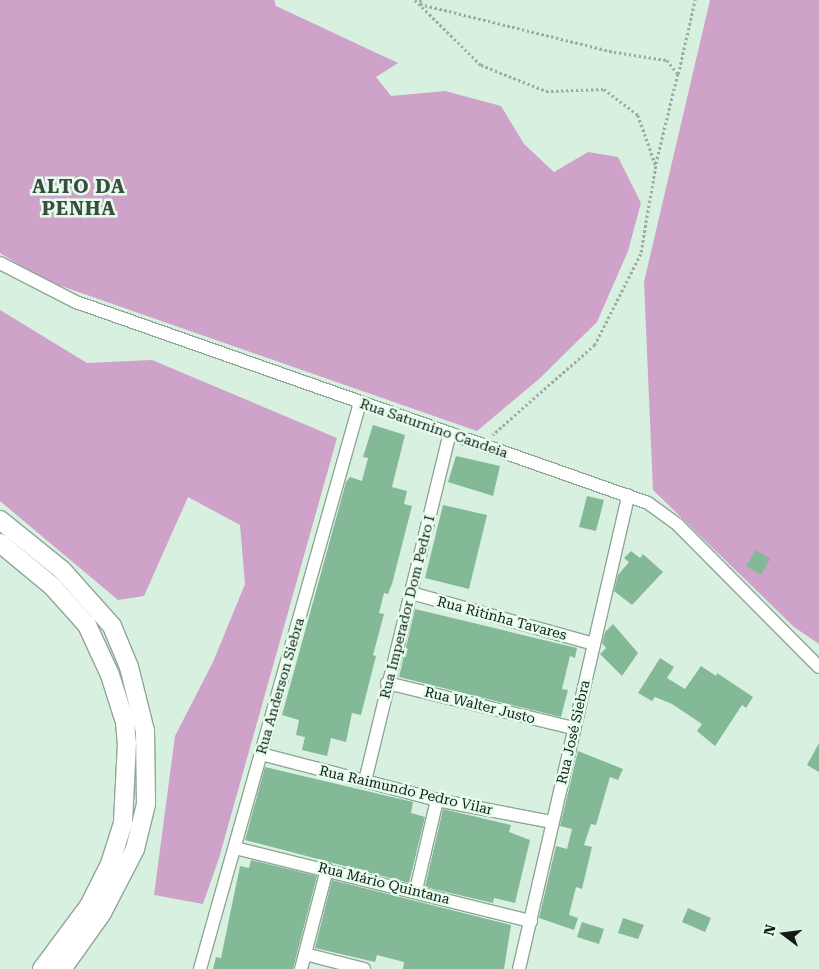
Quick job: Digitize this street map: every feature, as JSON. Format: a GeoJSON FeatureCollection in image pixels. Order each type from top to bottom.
{"type":"FeatureCollection","features":[{"type":"Feature","properties":{"kind":"street","name":"Rua Saturnino Candeia"},"geometry":{"type":"LineString","coordinates":[[0,263],[76,302],[360,403],[628,495],[662,511],[819,667]]}},
{"type":"Feature","properties":{"kind":"street","name":"Rua Anderson Siebra"},"geometry":{"type":"LineString","coordinates":[[200,969],[360,403]]}},
{"type":"Feature","properties":{"kind":"street","name":"Rua Imperador Dom Pedro I"},"geometry":{"type":"LineString","coordinates":[[365,782],[450,433]]}},
{"type":"Feature","properties":{"kind":"street","name":"Rua José Siebra"},"geometry":{"type":"LineString","coordinates":[[519,969],[531,921],[551,822],[628,495]]}},
{"type":"Feature","properties":{"kind":"street"},"geometry":{"type":"LineString","coordinates":[[0,520],[62,570],[112,626],[128,667],[145,731],[146,804],[135,849],[102,913],[62,969]]}},
{"type":"Feature","properties":{"kind":"street"},"geometry":{"type":"LineString","coordinates":[[0,544],[52,586],[87,624],[110,675],[124,722],[127,743],[123,822],[110,864],[89,906],[42,969]]}},
{"type":"Feature","properties":{"kind":"street","name":"Rua Ritinha Tavares"},"geometry":{"type":"LineString","coordinates":[[411,593],[594,644]]}},
{"type":"Feature","properties":{"kind":"street","name":"Rua Walter Justo"},"geometry":{"type":"LineString","coordinates":[[388,683],[573,728]]}},
{"type":"Feature","properties":{"kind":"street","name":"Rua Raimundo Pedro Vilar"},"geometry":{"type":"LineString","coordinates":[[261,754],[437,800],[551,822]]}},
{"type":"Feature","properties":{"kind":"street"},"geometry":{"type":"LineString","coordinates":[[416,890],[437,800]]}},
{"type":"Feature","properties":{"kind":"street","name":"Rua Mário Quintana"},"geometry":{"type":"LineString","coordinates":[[235,848],[416,890],[531,921]]}},
{"type":"Feature","properties":{"kind":"street"},"geometry":{"type":"LineString","coordinates":[[301,969],[327,869]]}},
{"type":"Feature","properties":{"kind":"street"},"geometry":{"type":"LineString","coordinates":[[305,954],[364,969]]}},
{"type":"Feature","properties":{"kind":"path"},"geometry":{"type":"LineString","coordinates":[[415,0],[481,65],[546,91],[604,89],[638,115],[656,166]]}},
{"type":"Feature","properties":{"kind":"path"},"geometry":{"type":"LineString","coordinates":[[420,4],[421,0]]}},
{"type":"Feature","properties":{"kind":"path"},"geometry":{"type":"LineString","coordinates":[[483,444],[595,345],[642,254],[656,166],[695,0]]}},
{"type":"Feature","properties":{"kind":"path"},"geometry":{"type":"LineString","coordinates":[[420,4],[614,52],[667,60],[678,74]]}},
{"type":"Feature","properties":{"kind":"shaded area"},"geometry":{"type":"Polygon","coordinates":[[[0,0],[274,0],[276,6],[398,63],[376,77],[391,96],[445,91],[501,106],[524,144],[554,172],[588,152],[618,157],[641,203],[628,251],[597,322],[539,379],[477,431],[44,280],[0,253],[0,0]]]}},
{"type":"Feature","properties":{"kind":"shaded area"},"geometry":{"type":"Polygon","coordinates":[[[710,0],[819,0],[819,644],[794,627],[653,490],[644,282],[710,0]]]}},
{"type":"Feature","properties":{"kind":"shaded area"},"geometry":{"type":"Polygon","coordinates":[[[0,310],[87,363],[152,360],[337,438],[219,858],[203,904],[154,895],[175,736],[213,662],[245,584],[240,525],[188,497],[144,596],[118,600],[0,501],[0,310]]]}},
{"type":"Feature","properties":{"kind":"building"},"geometry":{"type":"Polygon","coordinates":[[[373,425],[405,435],[392,487],[407,491],[404,504],[412,506],[392,584],[388,594],[384,593],[379,613],[384,614],[373,655],[376,656],[361,715],[352,713],[346,742],[331,738],[327,756],[302,750],[305,737],[296,735],[299,720],[282,715],[346,482],[350,477],[362,481],[368,458],[363,457],[373,425]]]}},
{"type":"Feature","properties":{"kind":"building"},"geometry":{"type":"Polygon","coordinates":[[[456,456],[500,466],[493,496],[448,482],[456,456]]]}},
{"type":"Feature","properties":{"kind":"building"},"geometry":{"type":"Polygon","coordinates":[[[587,496],[604,500],[596,531],[579,527],[587,496]]]}},
{"type":"Feature","properties":{"kind":"building"},"geometry":{"type":"Polygon","coordinates":[[[443,505],[487,515],[469,589],[425,578],[443,505]]]}},
{"type":"Feature","properties":{"kind":"building"},"geometry":{"type":"Polygon","coordinates":[[[756,550],[770,559],[761,575],[746,566],[756,550]]]}},
{"type":"Feature","properties":{"kind":"building"},"geometry":{"type":"Polygon","coordinates":[[[631,551],[640,558],[643,554],[663,572],[632,605],[614,591],[618,575],[629,562],[624,558],[631,551]]]}},
{"type":"Feature","properties":{"kind":"building"},"geometry":{"type":"Polygon","coordinates":[[[415,609],[577,648],[575,658],[570,656],[562,689],[568,690],[561,717],[399,677],[415,609]]]}},
{"type":"Feature","properties":{"kind":"building"},"geometry":{"type":"Polygon","coordinates":[[[613,624],[638,653],[622,676],[600,654],[606,648],[602,643],[605,632],[613,624]]]}},
{"type":"Feature","properties":{"kind":"building"},"geometry":{"type":"Polygon","coordinates":[[[660,658],[674,667],[667,678],[685,689],[701,666],[716,676],[717,673],[753,697],[746,708],[742,705],[715,746],[697,731],[702,724],[672,704],[655,697],[652,701],[638,693],[660,658]]]}},
{"type":"Feature","properties":{"kind":"building"},"geometry":{"type":"Polygon","coordinates":[[[819,743],[819,772],[807,765],[819,743]]]}},
{"type":"Feature","properties":{"kind":"building"},"geometry":{"type":"Polygon","coordinates":[[[578,751],[623,769],[618,780],[610,777],[596,825],[591,824],[584,845],[592,847],[582,889],[576,887],[569,915],[578,918],[574,930],[539,918],[556,846],[567,849],[572,829],[560,826],[578,751]]]}},
{"type":"Feature","properties":{"kind":"building"},"geometry":{"type":"Polygon","coordinates":[[[265,767],[413,802],[411,813],[425,817],[409,883],[245,840],[265,767]]]}},
{"type":"Feature","properties":{"kind":"building"},"geometry":{"type":"Polygon","coordinates":[[[443,809],[511,825],[509,832],[530,840],[515,903],[494,898],[493,903],[425,887],[443,809]]]}},
{"type":"Feature","properties":{"kind":"building"},"geometry":{"type":"Polygon","coordinates":[[[251,860],[317,876],[293,969],[213,969],[216,957],[221,958],[240,866],[249,868],[251,860]]]}},
{"type":"Feature","properties":{"kind":"building"},"geometry":{"type":"Polygon","coordinates":[[[332,880],[511,925],[504,969],[403,969],[404,962],[377,955],[375,962],[315,948],[332,880]]]}},
{"type":"Feature","properties":{"kind":"building"},"geometry":{"type":"Polygon","coordinates":[[[688,908],[711,918],[705,932],[682,922],[688,908]]]}},
{"type":"Feature","properties":{"kind":"building"},"geometry":{"type":"Polygon","coordinates":[[[623,918],[644,925],[638,939],[618,933],[623,918]]]}},
{"type":"Feature","properties":{"kind":"building"},"geometry":{"type":"Polygon","coordinates":[[[582,922],[604,929],[599,944],[577,937],[582,922]]]}},
{"type":"Feature","properties":{"kind":"district","name":"ALTO DA PENHA"},"geometry":{"type":"Point","coordinates":[79,198]}}]}
